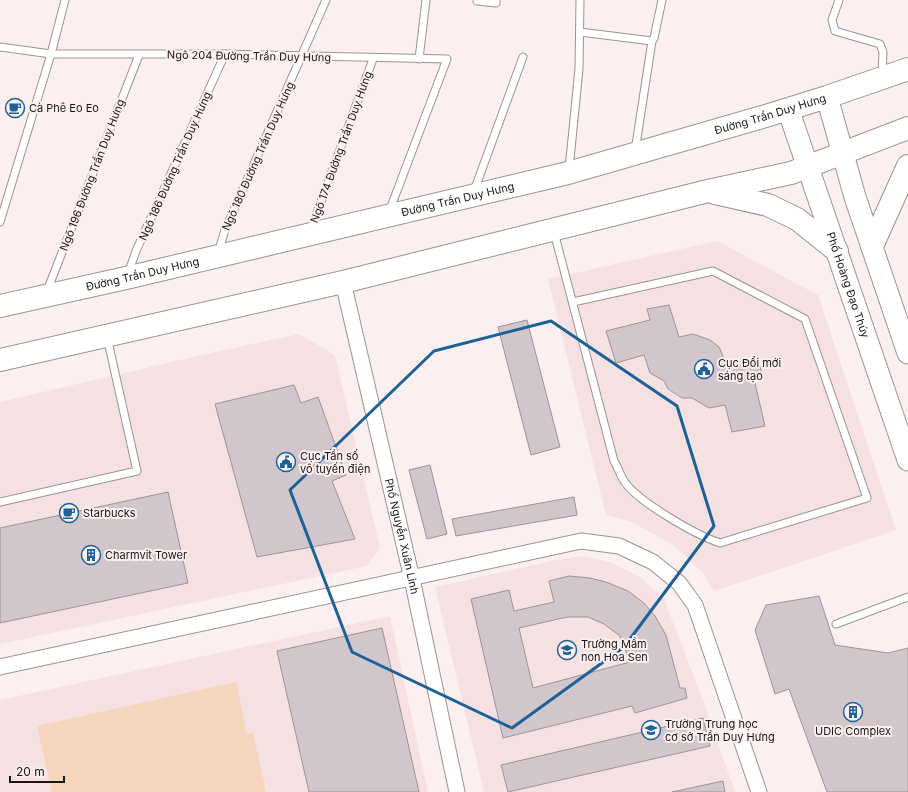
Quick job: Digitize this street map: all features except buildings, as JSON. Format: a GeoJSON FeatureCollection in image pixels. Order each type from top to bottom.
{"type":"FeatureCollection","features":[{"type":"Feature","properties":{"kind":"main road","name":"Đường Trần Duy Hưng"},"geometry":{"type":"LineString","coordinates":[[0,306],[217,257],[568,173],[788,110],[827,98],[882,77],[908,69]]}},
{"type":"Feature","properties":{"kind":"main road"},"geometry":{"type":"LineString","coordinates":[[827,98],[844,153],[855,197],[908,353]]}},
{"type":"Feature","properties":{"kind":"main road","name":"Phố Hoàng Đạo Thúy"},"geometry":{"type":"LineString","coordinates":[[788,110],[908,459]]}},
{"type":"Feature","properties":{"kind":"main road"},"geometry":{"type":"LineString","coordinates":[[0,360],[343,282],[708,191],[791,173],[908,128]]}},
{"type":"Feature","properties":{"kind":"main road"},"geometry":{"type":"LineString","coordinates":[[872,246],[908,166]]}},
{"type":"Feature","properties":{"kind":"main road"},"geometry":{"type":"LineString","coordinates":[[708,191],[768,205],[798,219],[838,252]]}},
{"type":"Feature","properties":{"kind":"street","name":"Phố Nguyễn Xuân Linh"},"geometry":{"type":"LineString","coordinates":[[343,282],[412,579],[458,792]]}},
{"type":"Feature","properties":{"kind":"street"},"geometry":{"type":"LineString","coordinates":[[0,667],[412,579],[581,541],[619,546],[653,562],[679,583],[696,605],[759,792]]}},
{"type":"Feature","properties":{"kind":"lane"},"geometry":{"type":"LineString","coordinates":[[0,222],[51,54],[65,0]]}},
{"type":"Feature","properties":{"kind":"lane","name":"Ngõ 180 Đường Trần Duy Hưng"},"geometry":{"type":"LineString","coordinates":[[217,257],[225,230],[326,0]]}},
{"type":"Feature","properties":{"kind":"lane"},"geometry":{"type":"LineString","coordinates":[[419,59],[426,0]]}},
{"type":"Feature","properties":{"kind":"lane"},"geometry":{"type":"LineString","coordinates":[[478,1],[496,3],[496,0]]}},
{"type":"Feature","properties":{"kind":"lane"},"geometry":{"type":"LineString","coordinates":[[568,173],[578,76],[580,0]]}},
{"type":"Feature","properties":{"kind":"lane"},"geometry":{"type":"LineString","coordinates":[[634,153],[652,42],[662,0]]}},
{"type":"Feature","properties":{"kind":"lane"},"geometry":{"type":"LineString","coordinates":[[839,0],[832,20],[835,31],[880,44],[883,52],[882,77]]}},
{"type":"Feature","properties":{"kind":"lane"},"geometry":{"type":"LineString","coordinates":[[580,32],[652,42]]}},
{"type":"Feature","properties":{"kind":"lane","name":"Ngõ 204 Đường Trần Duy Hưng"},"geometry":{"type":"LineString","coordinates":[[0,47],[51,54],[225,54],[373,59],[446,59],[388,216]]}},
{"type":"Feature","properties":{"kind":"lane","name":"Ngõ 186 Đường Trần Duy Hưng"},"geometry":{"type":"LineString","coordinates":[[126,278],[136,251],[225,54]]}},
{"type":"Feature","properties":{"kind":"lane","name":"Ngõ 196 Đường Trần Duy Hưng"},"geometry":{"type":"LineString","coordinates":[[45,295],[139,55]]}},
{"type":"Feature","properties":{"kind":"lane"},"geometry":{"type":"LineString","coordinates":[[472,197],[523,56]]}},
{"type":"Feature","properties":{"kind":"lane","name":"Ngõ 174 Đường Trần Duy Hưng"},"geometry":{"type":"LineString","coordinates":[[309,235],[373,59]]}},
{"type":"Feature","properties":{"kind":"lane"},"geometry":{"type":"LineString","coordinates":[[554,230],[614,461],[625,481],[648,503],[704,538],[720,543],[867,498],[805,319],[713,271],[573,302]]}},
{"type":"Feature","properties":{"kind":"lane"},"geometry":{"type":"LineString","coordinates":[[0,502],[137,471],[106,337]]}},
{"type":"Feature","properties":{"kind":"lane"},"geometry":{"type":"LineString","coordinates":[[836,624],[908,597]]}},
{"type":"Feature","properties":{"kind":"highlighted area"},"geometry":{"type":"Polygon","coordinates":[[[551,321],[677,406],[714,526],[624,647],[512,728],[352,652],[290,490],[434,351],[551,321]]]}},
{"type":"Feature","properties":{"kind":"shaded area"},"geometry":{"type":"Polygon","coordinates":[[[717,241],[818,295],[896,530],[714,591],[702,572],[673,545],[632,522],[606,515],[548,279],[717,241]]]}},
{"type":"Feature","properties":{"kind":"shaded area"},"geometry":{"type":"Polygon","coordinates":[[[299,334],[335,355],[380,548],[367,566],[0,644],[0,402],[299,334]]]}},
{"type":"Feature","properties":{"kind":"shaded area","name":"Trường Mầm non Hoa Sen"},"geometry":{"type":"Polygon","coordinates":[[[583,556],[610,562],[640,577],[664,599],[703,700],[735,792],[484,792],[435,587],[556,560],[583,556]]]}},
{"type":"Feature","properties":{"kind":"shaded area"},"geometry":{"type":"Polygon","coordinates":[[[390,616],[428,792],[0,792],[0,700],[390,616]]]}},
{"type":"Feature","properties":{"kind":"shaded area"},"geometry":{"type":"Polygon","coordinates":[[[236,682],[247,734],[253,733],[266,792],[52,792],[37,726],[236,682]]]}},
{"type":"Feature","properties":{"kind":"place","name":"Cà Phê Eo Eo"},"geometry":{"type":"Point","coordinates":[15,108]}},
{"type":"Feature","properties":{"kind":"place","name":"Cục Đổi mới sáng tạo"},"geometry":{"type":"Point","coordinates":[704,369]}},
{"type":"Feature","properties":{"kind":"place","name":"Cục Tần số vô tuyến điện"},"geometry":{"type":"Point","coordinates":[286,462]}},
{"type":"Feature","properties":{"kind":"place","name":"Starbucks"},"geometry":{"type":"Point","coordinates":[69,513]}},
{"type":"Feature","properties":{"kind":"place","name":"Charmvit Tower"},"geometry":{"type":"Point","coordinates":[91,555]}},
{"type":"Feature","properties":{"kind":"place","name":"Trường Mầm non Hoa Sen"},"geometry":{"type":"Point","coordinates":[567,650]}},
{"type":"Feature","properties":{"kind":"place","name":"UDIC Complex"},"geometry":{"type":"Point","coordinates":[853,712]}},
{"type":"Feature","properties":{"kind":"place","name":"Trường Trung học cơ sở Trần Duy Hưng"},"geometry":{"type":"Point","coordinates":[651,730]}}]}
